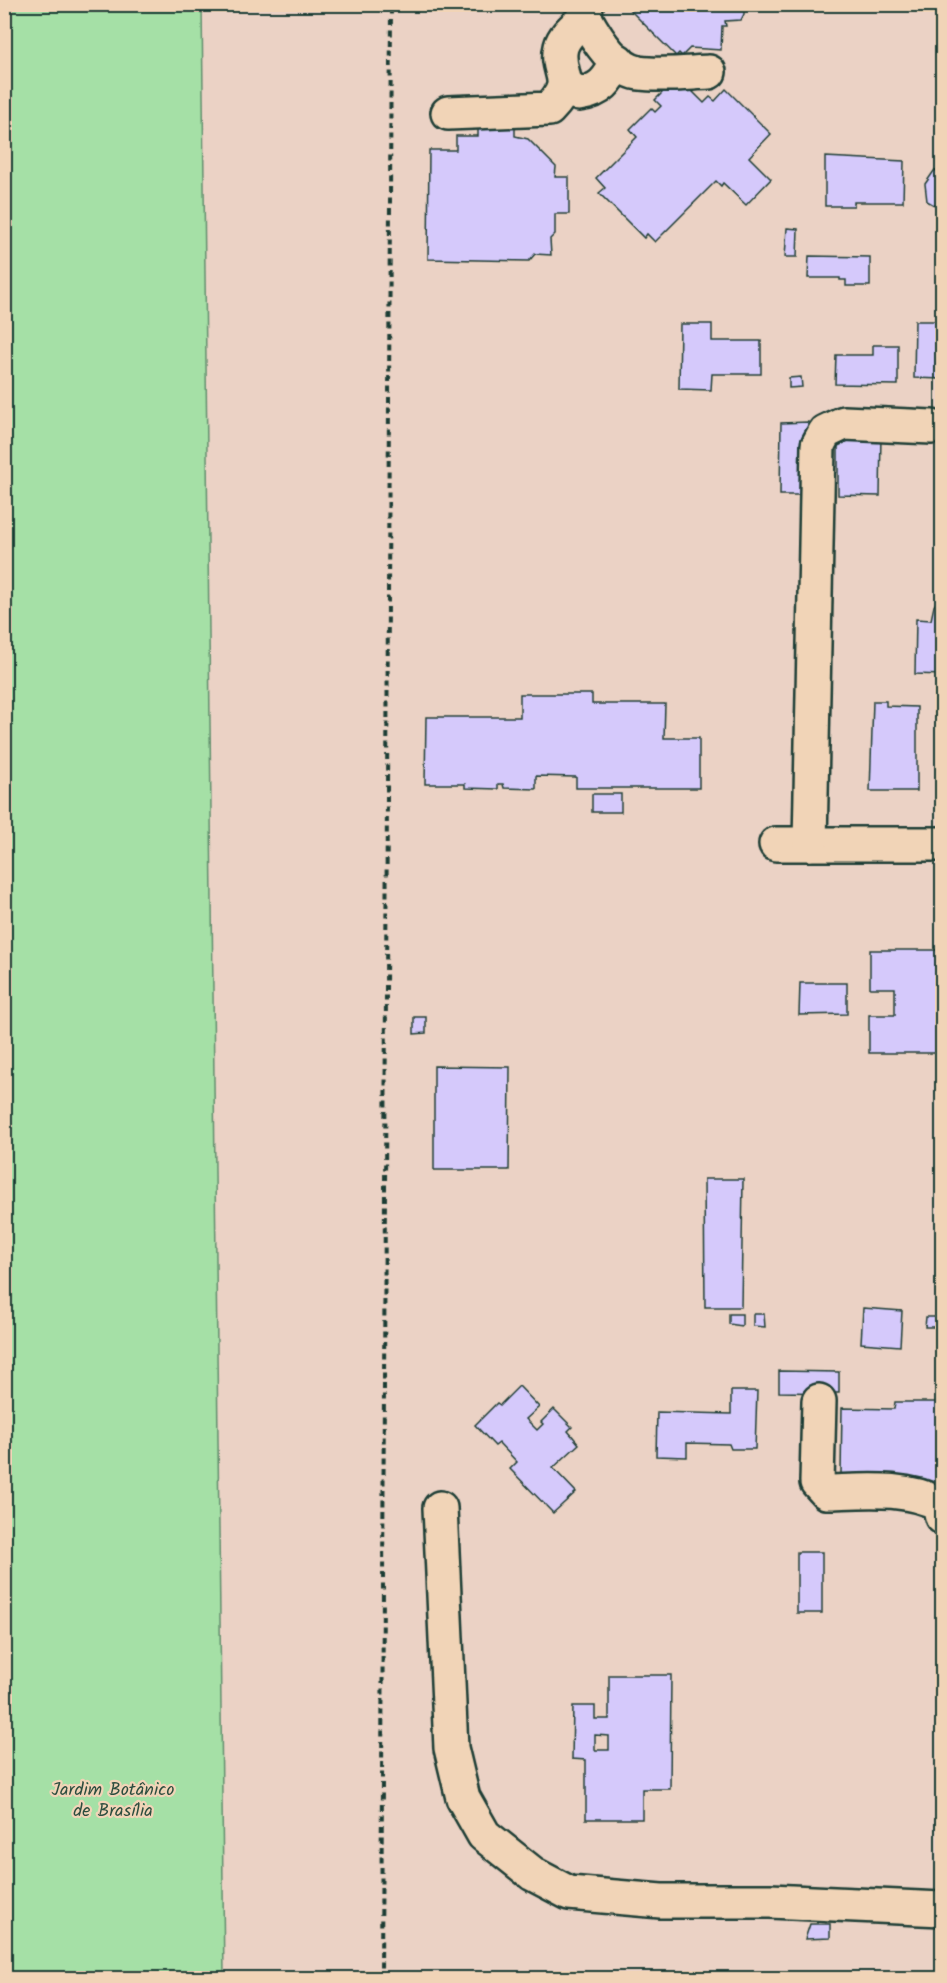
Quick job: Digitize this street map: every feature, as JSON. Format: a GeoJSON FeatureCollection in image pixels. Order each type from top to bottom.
{"type":"FeatureCollection","features":[{"type":"Feature","properties":{"kind":"street"},"geometry":{"type":"LineString","coordinates":[[586,11],[596,38],[618,61],[638,73],[710,72]]}},
{"type":"Feature","properties":{"kind":"street"},"geometry":{"type":"LineString","coordinates":[[448,113],[549,109],[559,99],[565,85],[561,48],[568,34],[586,11]]}},
{"type":"Feature","properties":{"kind":"street"},"geometry":{"type":"LineString","coordinates":[[565,85],[579,94],[592,92],[606,84],[618,61]]}},
{"type":"Feature","properties":{"kind":"street"},"geometry":{"type":"LineString","coordinates":[[810,844],[818,445],[825,432],[844,423],[932,427]]}},
{"type":"Feature","properties":{"kind":"street"},"geometry":{"type":"LineString","coordinates":[[776,844],[942,844]]}},
{"type":"Feature","properties":{"kind":"street"},"geometry":{"type":"LineString","coordinates":[[819,1401],[817,1482],[826,1492],[887,1491],[923,1496],[941,1508]]}},
{"type":"Feature","properties":{"kind":"street"},"geometry":{"type":"LineString","coordinates":[[440,1508],[451,1748],[463,1798],[484,1835],[533,1874],[569,1893],[661,1901],[793,1902],[942,1909]]}},
{"type":"Feature","properties":{"kind":"path"},"geometry":{"type":"LineString","coordinates":[[381,1978],[391,4]]}},
{"type":"Feature","properties":{"kind":"green space","name":"Jardim Botânico de Brasília"},"geometry":{"type":"Polygon","coordinates":[[[5,4],[202,5],[224,1978],[5,1978],[5,4]]]}},
{"type":"Feature","properties":{"kind":"building"},"geometry":{"type":"Polygon","coordinates":[[[624,4],[744,4],[744,14],[741,20],[725,21],[726,26],[722,26],[721,50],[690,48],[682,56],[679,53],[676,56],[624,4]]]}},
{"type":"Feature","properties":{"kind":"building"},"geometry":{"type":"Polygon","coordinates":[[[674,81],[684,83],[704,103],[710,97],[715,101],[726,89],[771,134],[749,157],[771,179],[746,205],[723,183],[721,186],[716,181],[655,242],[647,234],[644,238],[599,193],[605,188],[596,178],[637,137],[630,129],[651,108],[655,112],[661,106],[655,100],[674,81]]]}},
{"type":"Feature","properties":{"kind":"building"},"geometry":{"type":"Polygon","coordinates":[[[478,122],[515,123],[515,136],[528,139],[556,167],[555,177],[569,177],[569,214],[555,214],[555,234],[550,239],[551,255],[535,254],[529,261],[428,259],[429,150],[456,150],[456,136],[478,136],[478,122]]]}},
{"type":"Feature","properties":{"kind":"building"},"geometry":{"type":"Polygon","coordinates":[[[825,157],[904,161],[903,202],[854,202],[854,206],[825,206],[825,157]]]}},
{"type":"Feature","properties":{"kind":"building"},"geometry":{"type":"Polygon","coordinates":[[[942,170],[941,209],[927,201],[925,184],[934,171],[942,170]]]}},
{"type":"Feature","properties":{"kind":"building"},"geometry":{"type":"Polygon","coordinates":[[[787,228],[798,229],[797,257],[785,257],[787,228]]]}},
{"type":"Feature","properties":{"kind":"building"},"geometry":{"type":"Polygon","coordinates":[[[809,256],[870,257],[870,286],[846,286],[846,280],[840,280],[840,278],[808,278],[809,256]]]}},
{"type":"Feature","properties":{"kind":"building"},"geometry":{"type":"Polygon","coordinates":[[[915,321],[942,321],[942,379],[914,378],[915,321]]]}},
{"type":"Feature","properties":{"kind":"building"},"geometry":{"type":"Polygon","coordinates":[[[680,324],[712,324],[712,341],[761,341],[761,374],[712,374],[711,390],[679,389],[680,324]]]}},
{"type":"Feature","properties":{"kind":"building"},"geometry":{"type":"Polygon","coordinates":[[[873,345],[898,345],[898,385],[835,384],[836,355],[873,355],[873,345]]]}},
{"type":"Feature","properties":{"kind":"building"},"geometry":{"type":"Polygon","coordinates":[[[801,377],[802,387],[789,388],[789,378],[801,377]]]}},
{"type":"Feature","properties":{"kind":"building"},"geometry":{"type":"Polygon","coordinates":[[[808,422],[808,495],[780,495],[781,423],[808,422]]]}},
{"type":"Feature","properties":{"kind":"building"},"geometry":{"type":"Polygon","coordinates":[[[838,433],[881,434],[880,496],[838,495],[838,433]]]}},
{"type":"Feature","properties":{"kind":"building"},"geometry":{"type":"Polygon","coordinates":[[[942,594],[940,673],[942,675],[915,674],[916,619],[931,620],[934,606],[942,594]]]}},
{"type":"Feature","properties":{"kind":"building"},"geometry":{"type":"Polygon","coordinates":[[[520,694],[592,694],[592,704],[665,704],[664,738],[699,738],[699,788],[576,788],[576,777],[536,776],[536,789],[504,788],[503,784],[498,784],[498,789],[465,788],[465,784],[425,784],[426,717],[520,717],[520,694]]]}},
{"type":"Feature","properties":{"kind":"building"},"geometry":{"type":"Polygon","coordinates":[[[873,701],[886,701],[886,706],[917,707],[917,791],[870,791],[873,701]]]}},
{"type":"Feature","properties":{"kind":"building"},"geometry":{"type":"Polygon","coordinates":[[[592,794],[621,794],[621,812],[592,812],[592,794]]]}},
{"type":"Feature","properties":{"kind":"building"},"geometry":{"type":"Polygon","coordinates":[[[870,950],[942,950],[942,1004],[938,1004],[938,1015],[942,1016],[942,1053],[869,1053],[869,1015],[895,1015],[895,988],[870,988],[870,950]]]}},
{"type":"Feature","properties":{"kind":"building"},"geometry":{"type":"Polygon","coordinates":[[[800,983],[847,983],[847,1014],[799,1015],[800,983]]]}},
{"type":"Feature","properties":{"kind":"building"},"geometry":{"type":"Polygon","coordinates":[[[414,1017],[426,1017],[426,1033],[414,1034],[414,1017]]]}},
{"type":"Feature","properties":{"kind":"building"},"geometry":{"type":"Polygon","coordinates":[[[434,1066],[510,1067],[509,1170],[434,1170],[434,1066]]]}},
{"type":"Feature","properties":{"kind":"building"},"geometry":{"type":"Polygon","coordinates":[[[704,1179],[743,1179],[741,1307],[705,1307],[704,1179]]]}},
{"type":"Feature","properties":{"kind":"building"},"geometry":{"type":"Polygon","coordinates":[[[863,1308],[902,1311],[900,1346],[861,1343],[863,1308]]]}},
{"type":"Feature","properties":{"kind":"building"},"geometry":{"type":"Polygon","coordinates":[[[729,1314],[742,1314],[742,1326],[729,1324],[729,1314]]]}},
{"type":"Feature","properties":{"kind":"building"},"geometry":{"type":"Polygon","coordinates":[[[753,1314],[764,1314],[765,1327],[753,1326],[753,1314]]]}},
{"type":"Feature","properties":{"kind":"building"},"geometry":{"type":"Polygon","coordinates":[[[926,1317],[939,1317],[938,1327],[925,1327],[926,1317]]]}},
{"type":"Feature","properties":{"kind":"building"},"geometry":{"type":"Polygon","coordinates":[[[779,1371],[839,1372],[839,1393],[779,1392],[779,1371]]]}},
{"type":"Feature","properties":{"kind":"building"},"geometry":{"type":"Polygon","coordinates":[[[519,1386],[539,1407],[526,1419],[537,1430],[543,1424],[541,1422],[554,1409],[572,1427],[568,1431],[579,1444],[553,1468],[576,1492],[553,1513],[510,1469],[517,1462],[499,1443],[495,1446],[475,1425],[497,1403],[500,1405],[519,1386]]]}},
{"type":"Feature","properties":{"kind":"building"},"geometry":{"type":"Polygon","coordinates":[[[731,1391],[757,1391],[755,1449],[731,1449],[729,1444],[687,1443],[687,1457],[656,1456],[657,1412],[731,1414],[731,1391]]]}},
{"type":"Feature","properties":{"kind":"building"},"geometry":{"type":"Polygon","coordinates":[[[895,1402],[942,1402],[942,1486],[879,1486],[879,1474],[841,1474],[842,1408],[894,1409],[895,1402]]]}},
{"type":"Feature","properties":{"kind":"building"},"geometry":{"type":"Polygon","coordinates":[[[797,1552],[822,1552],[822,1613],[797,1613],[797,1552]]]}},
{"type":"Feature","properties":{"kind":"building"},"geometry":{"type":"Polygon","coordinates":[[[609,1675],[671,1675],[670,1789],[642,1789],[642,1819],[586,1819],[586,1760],[572,1759],[573,1706],[595,1706],[595,1719],[609,1719],[609,1675]],[[595,1735],[595,1750],[609,1750],[609,1736],[595,1735]]]}},
{"type":"Feature","properties":{"kind":"building"},"geometry":{"type":"Polygon","coordinates":[[[810,1924],[830,1924],[830,1938],[805,1939],[810,1924]]]}}]}
